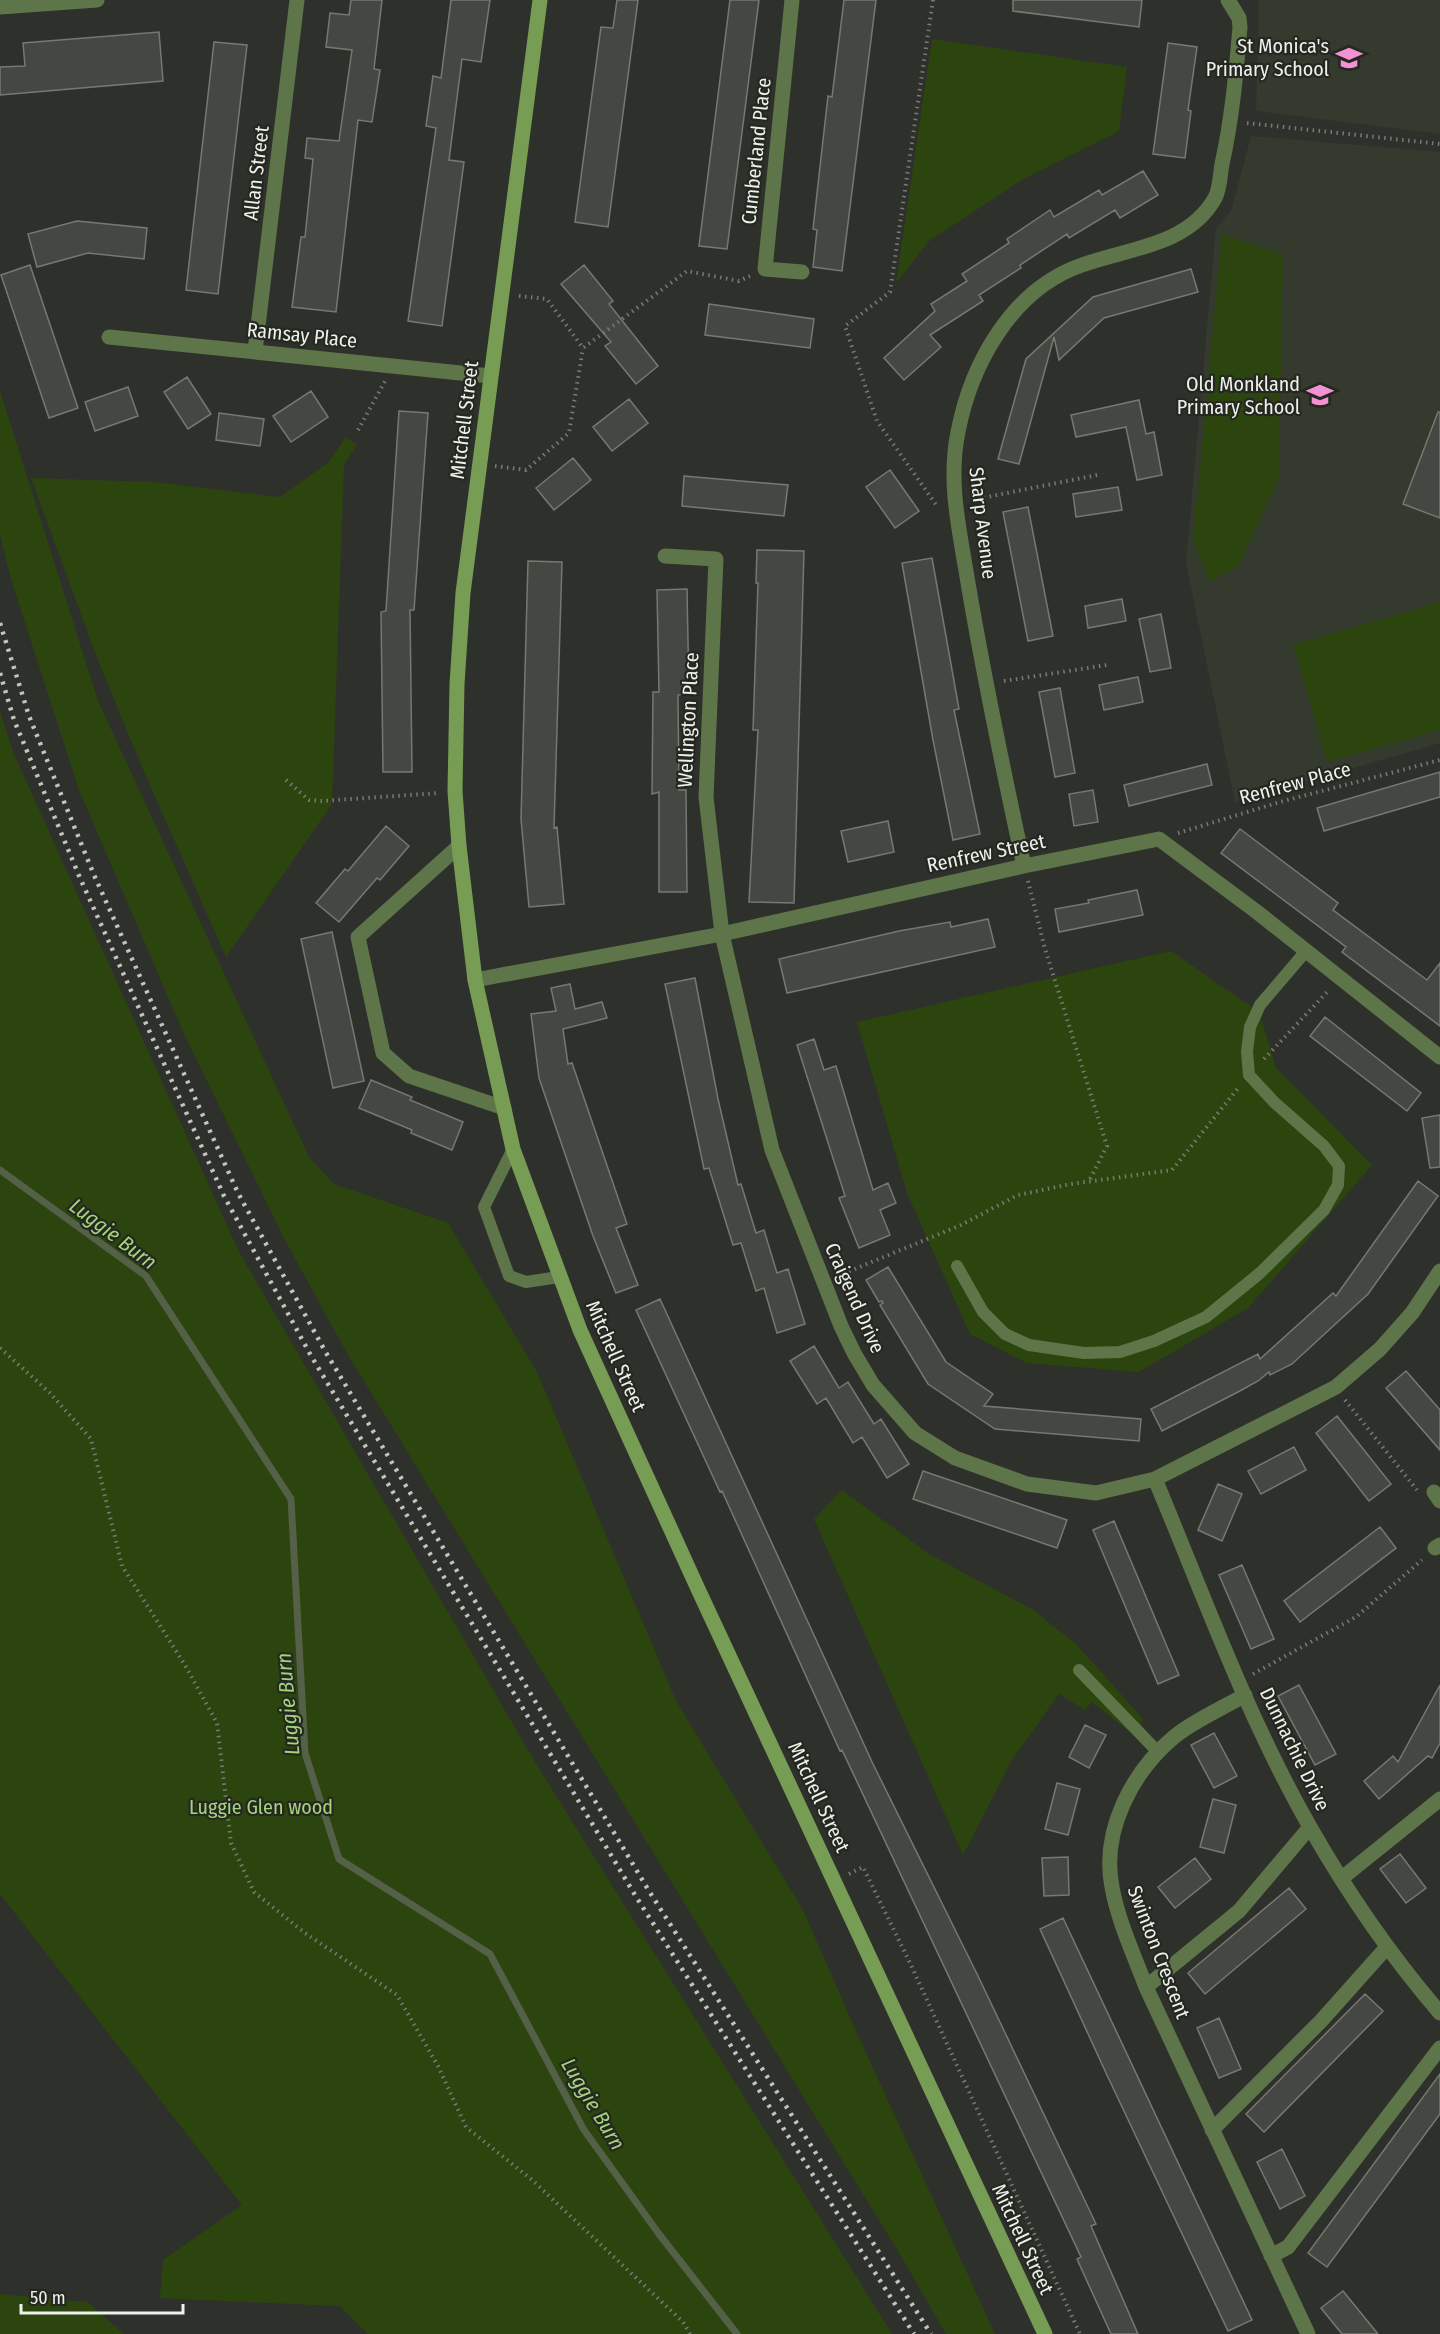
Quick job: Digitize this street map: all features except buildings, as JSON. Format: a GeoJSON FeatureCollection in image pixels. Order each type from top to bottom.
{"type":"FeatureCollection","features":[{"type":"Feature","properties":{"kind":"street"},"geometry":{"type":"LineString","coordinates":[[0,8],[97,0]]}},
{"type":"Feature","properties":{"kind":"street","name":"Allan Street"},"geometry":{"type":"LineString","coordinates":[[255,351],[297,0]]}},
{"type":"Feature","properties":{"kind":"street","name":"Mitchell Street"},"geometry":{"type":"LineString","coordinates":[[540,0],[463,593],[457,684],[455,791],[459,846],[475,980],[513,1149],[580,1330],[678,1546],[1045,2334]]}},
{"type":"Feature","properties":{"kind":"street","name":"Cumberland Place"},"geometry":{"type":"LineString","coordinates":[[765,269],[792,0]]}},
{"type":"Feature","properties":{"kind":"street","name":"Sharp Avenue"},"geometry":{"type":"LineString","coordinates":[[1024,866],[985,684],[955,504],[953,463],[957,433],[966,398],[977,369],[1006,322],[1023,303],[1054,278],[1080,265],[1153,244],[1182,233],[1194,223],[1215,197],[1231,124],[1240,27],[1239,18],[1228,0]]}},
{"type":"Feature","properties":{"kind":"street"},"geometry":{"type":"LineString","coordinates":[[765,269],[802,272]]}},
{"type":"Feature","properties":{"kind":"street","name":"Ramsay Place"},"geometry":{"type":"LineString","coordinates":[[109,337],[490,376]]}},
{"type":"Feature","properties":{"kind":"street","name":"Wellington Place"},"geometry":{"type":"LineString","coordinates":[[665,556],[716,559],[705,797],[722,934]]}},
{"type":"Feature","properties":{"kind":"street"},"geometry":{"type":"LineString","coordinates":[[1159,838],[1439,1055]]}},
{"type":"Feature","properties":{"kind":"street","name":"Renfrew Street"},"geometry":{"type":"LineString","coordinates":[[475,980],[722,934],[1159,838]]}},
{"type":"Feature","properties":{"kind":"street"},"geometry":{"type":"LineString","coordinates":[[459,846],[358,937],[383,1053],[410,1076],[504,1108]]}},
{"type":"Feature","properties":{"kind":"street","name":"Craigend Drive"},"geometry":{"type":"LineString","coordinates":[[722,934],[772,1150],[823,1282],[854,1353],[873,1385],[915,1433],[955,1458],[1027,1484],[1096,1493],[1155,1479],[1336,1387],[1380,1349],[1412,1313],[1440,1271]]}},
{"type":"Feature","properties":{"kind":"street","name":"Dunnachie Drive"},"geometry":{"type":"LineString","coordinates":[[1155,1479],[1242,1688],[1310,1827],[1387,1947],[1437,2003]]}},
{"type":"Feature","properties":{"kind":"street","name":"Swinton Crescent"},"geometry":{"type":"LineString","coordinates":[[1242,1688],[1175,1736],[1147,1763],[1130,1787],[1119,1815],[1110,1850],[1111,1886],[1146,1987],[1308,2334]]}},
{"type":"Feature","properties":{"kind":"street"},"geometry":{"type":"LineString","coordinates":[[1342,1878],[1440,1799]]}},
{"type":"Feature","properties":{"kind":"street"},"geometry":{"type":"LineString","coordinates":[[1146,1987],[1239,1911],[1310,1827]]}},
{"type":"Feature","properties":{"kind":"street"},"geometry":{"type":"LineString","coordinates":[[1212,2130],[1321,2021],[1387,1947]]}},
{"type":"Feature","properties":{"kind":"street"},"geometry":{"type":"LineString","coordinates":[[1271,2256],[1288,2247],[1440,2048]]}},
{"type":"Feature","properties":{"kind":"lane"},"geometry":{"type":"LineString","coordinates":[[957,1266],[983,1312],[1005,1334],[1029,1345],[1084,1353],[1120,1352],[1154,1341],[1206,1317],[1260,1273],[1324,1210],[1338,1185],[1338,1166],[1324,1146],[1274,1102],[1249,1074],[1247,1052],[1250,1027],[1260,1005],[1306,951]]}},
{"type":"Feature","properties":{"kind":"lane"},"geometry":{"type":"LineString","coordinates":[[513,1149],[484,1207],[509,1276],[526,1282],[559,1277]]}},
{"type":"Feature","properties":{"kind":"lane"},"geometry":{"type":"LineString","coordinates":[[1079,1670],[1158,1752]]}},
{"type":"Feature","properties":{"kind":"path"},"geometry":{"type":"LineString","coordinates":[[933,0],[890,292],[845,326],[877,421],[938,507]]}},
{"type":"Feature","properties":{"kind":"path"},"geometry":{"type":"LineString","coordinates":[[1231,124],[1255,123],[1440,144]]}},
{"type":"Feature","properties":{"kind":"path"},"geometry":{"type":"LineString","coordinates":[[479,464],[526,470],[569,433],[583,348],[687,271],[739,281],[765,269]]}},
{"type":"Feature","properties":{"kind":"path"},"geometry":{"type":"LineString","coordinates":[[501,294],[547,299],[583,348]]}},
{"type":"Feature","properties":{"kind":"path"},"geometry":{"type":"LineString","coordinates":[[358,430],[385,383],[388,365]]}},
{"type":"Feature","properties":{"kind":"path"},"geometry":{"type":"LineString","coordinates":[[955,504],[1097,475]]}},
{"type":"Feature","properties":{"kind":"path"},"geometry":{"type":"LineString","coordinates":[[985,684],[1107,664]]}},
{"type":"Feature","properties":{"kind":"path","name":"Renfrew Place"},"geometry":{"type":"LineString","coordinates":[[1159,838],[1280,802],[1440,760]]}},
{"type":"Feature","properties":{"kind":"path"},"geometry":{"type":"LineString","coordinates":[[286,780],[309,800],[322,801],[455,791]]}},
{"type":"Feature","properties":{"kind":"path"},"geometry":{"type":"LineString","coordinates":[[1024,866],[1045,949],[1107,1146],[1089,1182]]}},
{"type":"Feature","properties":{"kind":"path"},"geometry":{"type":"LineString","coordinates":[[823,1282],[961,1225],[1018,1195],[1172,1170],[1249,1074],[1340,979]]}},
{"type":"Feature","properties":{"kind":"path"},"geometry":{"type":"LineString","coordinates":[[0,1347],[50,1393],[91,1439],[122,1566],[185,1665],[217,1723],[231,1843],[254,1892],[305,1933],[398,1995],[438,2066],[466,2127],[531,2179],[683,2322],[690,2334]]}},
{"type":"Feature","properties":{"kind":"path"},"geometry":{"type":"LineString","coordinates":[[1336,1387],[1416,1490],[1437,1496]]}},
{"type":"Feature","properties":{"kind":"path"},"geometry":{"type":"LineString","coordinates":[[1242,1688],[1356,1617],[1437,1546]]}},
{"type":"Feature","properties":{"kind":"path"},"geometry":{"type":"LineString","coordinates":[[836,1881],[863,1867],[910,1963],[1080,2334]]}},
{"type":"Feature","properties":{"kind":"shaded area","name":"St Monica's Primary School"},"geometry":{"type":"Polygon","coordinates":[[[1259,0],[1440,0],[1440,134],[1256,111],[1259,0]]]}},
{"type":"Feature","properties":{"kind":"shaded area","name":"Old Monkland Primary School"},"geometry":{"type":"Polygon","coordinates":[[[1251,136],[1440,152],[1440,743],[1235,802],[1186,562],[1216,228],[1231,211],[1251,136]]]}},
{"type":"Feature","properties":{"kind":"green space"},"geometry":{"type":"Polygon","coordinates":[[[932,39],[1127,67],[1119,131],[1025,178],[929,241],[896,283],[932,39]]]}},
{"type":"Feature","properties":{"kind":"green space"},"geometry":{"type":"Polygon","coordinates":[[[1222,234],[1283,254],[1279,478],[1239,565],[1210,582],[1193,541],[1222,234]]]}},
{"type":"Feature","properties":{"kind":"green space"},"geometry":{"type":"Polygon","coordinates":[[[0,391],[98,701],[309,1157],[334,1184],[448,1223],[537,1372],[676,1701],[803,1910],[995,2334],[946,2334],[901,2256],[348,1355],[287,1244],[185,1036],[79,790],[11,579],[0,535],[0,391]]]}},
{"type":"Feature","properties":{"kind":"green space"},"geometry":{"type":"Polygon","coordinates":[[[346,437],[357,445],[344,464],[332,804],[226,957],[142,767],[96,655],[31,478],[154,482],[280,497],[328,463],[346,437]]]}},
{"type":"Feature","properties":{"kind":"green space"},"geometry":{"type":"Polygon","coordinates":[[[1440,602],[1440,730],[1327,762],[1293,645],[1440,602]]]}},
{"type":"Feature","properties":{"kind":"green space","name":"Luggie Glen wood"},"geometry":{"type":"Polygon","coordinates":[[[0,711],[13,752],[239,1252],[535,1762],[892,2334],[368,2334],[340,2306],[160,2298],[163,2260],[242,2205],[0,1894],[0,711]]]}},
{"type":"Feature","properties":{"kind":"green space"},"geometry":{"type":"Polygon","coordinates":[[[1171,951],[1259,1012],[1276,1068],[1372,1165],[1248,1308],[1139,1372],[1027,1363],[970,1334],[907,1193],[857,1022],[1171,951]]]}},
{"type":"Feature","properties":{"kind":"green space"},"geometry":{"type":"Polygon","coordinates":[[[842,1490],[929,1554],[1033,1610],[1076,1644],[1143,1719],[1137,1738],[1092,1702],[1085,1710],[1059,1694],[1012,1760],[963,1855],[814,1519],[842,1490]]]}},
{"type":"Feature","properties":{"kind":"green space"},"geometry":{"type":"Polygon","coordinates":[[[0,2294],[87,2302],[124,2334],[0,2334],[0,2294]]]}},
{"type":"Feature","properties":{"kind":"waterway","name":"Luggie Burn"},"geometry":{"type":"LineString","coordinates":[[0,1170],[146,1276],[291,1499],[305,1753],[339,1859],[490,1954],[584,2130],[659,2234],[737,2334]]}},
{"type":"Feature","properties":{"kind":"railway"},"geometry":{"type":"LineString","coordinates":[[0,623],[29,716],[94,875],[238,1193],[325,1351],[649,1891],[931,2334]]}},
{"type":"Feature","properties":{"kind":"railway"},"geometry":{"type":"LineString","coordinates":[[0,673],[14,720],[80,878],[224,1196],[310,1354],[635,1895],[914,2334]]}},
{"type":"Feature","properties":{"kind":"place","name":"St Monica's Primary School"},"geometry":{"type":"Point","coordinates":[1349,58]}},
{"type":"Feature","properties":{"kind":"place","name":"Old Monkland Primary School"},"geometry":{"type":"Point","coordinates":[1320,395]}}]}
